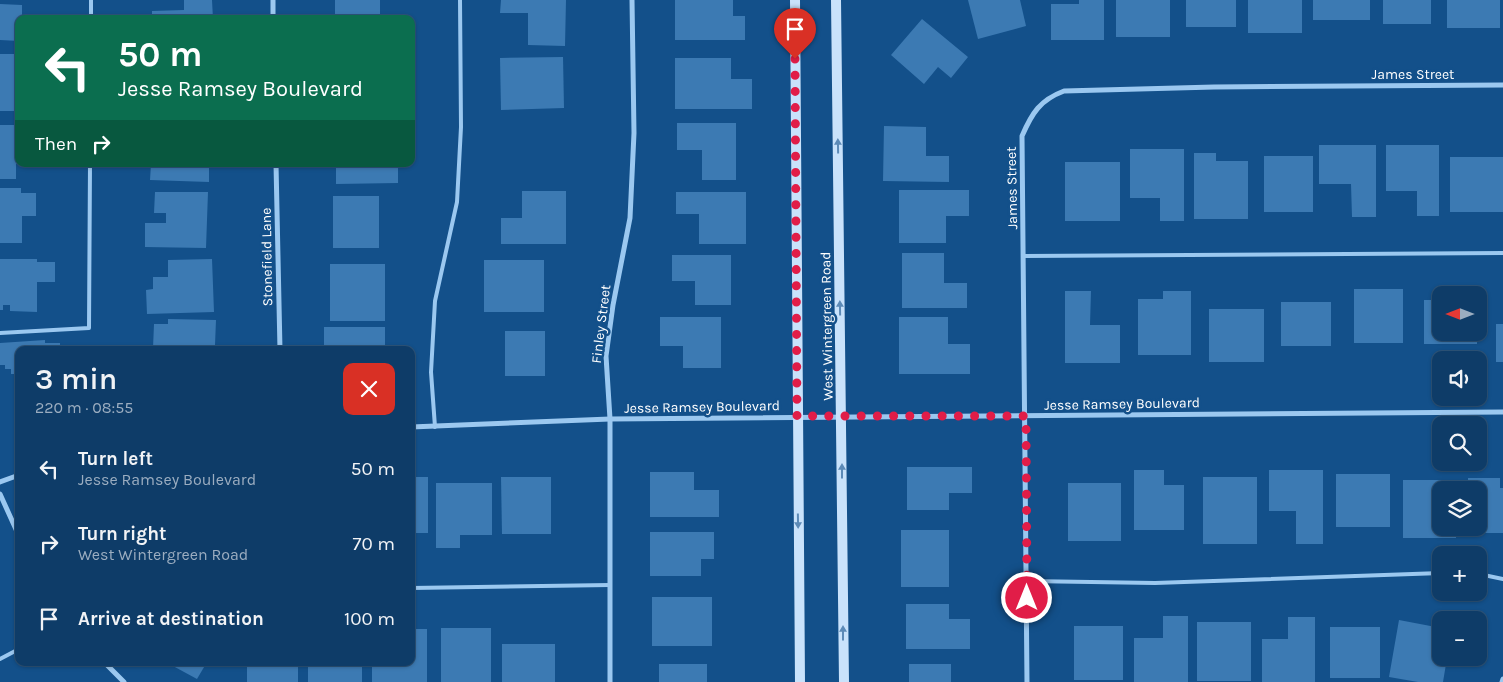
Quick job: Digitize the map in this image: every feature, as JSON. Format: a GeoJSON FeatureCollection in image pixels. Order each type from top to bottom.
{"type":"FeatureCollection","features":[{"type":"Feature","properties":{"kind":"street"},"geometry":{"type":"LineString","coordinates":[[272,0],[273,15]]}},
{"type":"Feature","properties":{"kind":"street","name":"Finley Street"},"geometry":{"type":"LineString","coordinates":[[610,682],[610,419],[606,356],[613,305],[631,208],[634,132],[632,0]]}},
{"type":"Feature","properties":{"kind":"street"},"geometry":{"type":"LineString","coordinates":[[795,0],[800,682]]}},
{"type":"Feature","properties":{"kind":"street","name":"West Wintergreen Road"},"geometry":{"type":"LineString","coordinates":[[836,0],[844,682]]}},
{"type":"Feature","properties":{"kind":"street","name":"James Street"},"geometry":{"type":"LineString","coordinates":[[1027,682],[1022,136],[1031,115],[1052,96],[1064,91],[1214,87],[1503,85]]}},
{"type":"Feature","properties":{"kind":"street","name":"Stonefield Lane"},"geometry":{"type":"LineString","coordinates":[[276,167],[280,346]]}},
{"type":"Feature","properties":{"kind":"street","name":"Jesse Ramsey Boulevard"},"geometry":{"type":"LineString","coordinates":[[415,427],[610,419],[797,416],[1503,412]]}},
{"type":"Feature","properties":{"kind":"street"},"geometry":{"type":"LineString","coordinates":[[0,482],[15,476]]}},
{"type":"Feature","properties":{"kind":"street"},"geometry":{"type":"LineString","coordinates":[[0,494],[15,527]]}},
{"type":"Feature","properties":{"kind":"street"},"geometry":{"type":"LineString","coordinates":[[108,666],[124,682]]}},
{"type":"Feature","properties":{"kind":"lane"},"geometry":{"type":"LineString","coordinates":[[91,0],[91,15]]}},
{"type":"Feature","properties":{"kind":"lane"},"geometry":{"type":"LineString","coordinates":[[435,427],[431,372],[435,301],[457,202],[461,127],[460,0]]}},
{"type":"Feature","properties":{"kind":"lane"},"geometry":{"type":"LineString","coordinates":[[0,333],[89,328],[90,167]]}},
{"type":"Feature","properties":{"kind":"lane"},"geometry":{"type":"LineString","coordinates":[[1024,256],[1503,253]]}},
{"type":"Feature","properties":{"kind":"lane"},"geometry":{"type":"LineString","coordinates":[[1027,581],[1155,583],[1432,573]]}},
{"type":"Feature","properties":{"kind":"lane"},"geometry":{"type":"LineString","coordinates":[[1487,576],[1503,579]]}},
{"type":"Feature","properties":{"kind":"lane"},"geometry":{"type":"LineString","coordinates":[[415,588],[610,585]]}},
{"type":"Feature","properties":{"kind":"lane"},"geometry":{"type":"LineString","coordinates":[[0,659],[15,651]]}},
{"type":"Feature","properties":{"kind":"building"},"geometry":{"type":"Polygon","coordinates":[[[184,0],[212,0],[213,15],[152,15],[152,11],[184,10],[184,0]]]}},
{"type":"Feature","properties":{"kind":"building"},"geometry":{"type":"Polygon","coordinates":[[[335,0],[380,0],[380,15],[335,15],[335,0]]]}},
{"type":"Feature","properties":{"kind":"building"},"geometry":{"type":"Polygon","coordinates":[[[501,0],[566,0],[565,46],[528,45],[528,13],[500,13],[501,0]]]}},
{"type":"Feature","properties":{"kind":"building"},"geometry":{"type":"Polygon","coordinates":[[[675,0],[733,0],[733,16],[745,16],[745,40],[675,40],[675,0]]]}},
{"type":"Feature","properties":{"kind":"building"},"geometry":{"type":"Polygon","coordinates":[[[968,0],[1020,0],[1026,26],[978,39],[968,0]]]}},
{"type":"Feature","properties":{"kind":"building"},"geometry":{"type":"Polygon","coordinates":[[[1079,0],[1104,0],[1104,40],[1051,40],[1051,4],[1079,4],[1079,0]]]}},
{"type":"Feature","properties":{"kind":"building"},"geometry":{"type":"Polygon","coordinates":[[[1116,0],[1170,0],[1170,37],[1116,37],[1116,0]]]}},
{"type":"Feature","properties":{"kind":"building"},"geometry":{"type":"Polygon","coordinates":[[[1186,0],[1236,0],[1236,27],[1186,27],[1186,0]]]}},
{"type":"Feature","properties":{"kind":"building"},"geometry":{"type":"Polygon","coordinates":[[[1248,0],[1302,0],[1302,33],[1248,33],[1248,0]]]}},
{"type":"Feature","properties":{"kind":"building"},"geometry":{"type":"Polygon","coordinates":[[[1313,0],[1370,0],[1370,20],[1313,20],[1313,0]]]}},
{"type":"Feature","properties":{"kind":"building"},"geometry":{"type":"Polygon","coordinates":[[[1383,0],[1431,0],[1431,24],[1383,24],[1383,0]]]}},
{"type":"Feature","properties":{"kind":"building"},"geometry":{"type":"Polygon","coordinates":[[[1447,0],[1500,0],[1500,28],[1447,28],[1447,0]]]}},
{"type":"Feature","properties":{"kind":"building"},"geometry":{"type":"Polygon","coordinates":[[[0,4],[22,5],[22,15],[15,15],[15,41],[0,40],[0,4]]]}},
{"type":"Feature","properties":{"kind":"building"},"geometry":{"type":"Polygon","coordinates":[[[922,19],[968,57],[951,78],[938,67],[924,84],[891,55],[922,19]]]}},
{"type":"Feature","properties":{"kind":"building"},"geometry":{"type":"Polygon","coordinates":[[[0,54],[15,54],[15,111],[0,111],[0,54]]]}},
{"type":"Feature","properties":{"kind":"building"},"geometry":{"type":"Polygon","coordinates":[[[563,57],[564,108],[501,110],[500,58],[563,57]]]}},
{"type":"Feature","properties":{"kind":"building"},"geometry":{"type":"Polygon","coordinates":[[[675,58],[731,58],[731,79],[752,79],[752,109],[675,109],[675,58]]]}},
{"type":"Feature","properties":{"kind":"building"},"geometry":{"type":"Polygon","coordinates":[[[677,123],[736,123],[736,180],[702,180],[702,150],[677,150],[677,123]]]}},
{"type":"Feature","properties":{"kind":"building"},"geometry":{"type":"Polygon","coordinates":[[[0,125],[15,125],[16,179],[0,179],[0,125]]]}},
{"type":"Feature","properties":{"kind":"building"},"geometry":{"type":"Polygon","coordinates":[[[884,126],[926,127],[926,156],[949,156],[949,182],[883,181],[884,126]]]}},
{"type":"Feature","properties":{"kind":"building"},"geometry":{"type":"Polygon","coordinates":[[[1319,145],[1376,145],[1376,217],[1352,217],[1351,184],[1319,184],[1319,145]]]}},
{"type":"Feature","properties":{"kind":"building"},"geometry":{"type":"Polygon","coordinates":[[[1386,145],[1439,145],[1439,216],[1417,216],[1417,191],[1386,191],[1386,145]]]}},
{"type":"Feature","properties":{"kind":"building"},"geometry":{"type":"Polygon","coordinates":[[[1130,149],[1184,149],[1184,221],[1160,221],[1160,198],[1130,198],[1130,149]]]}},
{"type":"Feature","properties":{"kind":"building"},"geometry":{"type":"Polygon","coordinates":[[[1194,153],[1216,153],[1216,161],[1248,161],[1248,219],[1194,219],[1194,153]]]}},
{"type":"Feature","properties":{"kind":"building"},"geometry":{"type":"Polygon","coordinates":[[[1264,156],[1313,156],[1313,212],[1264,212],[1264,156]]]}},
{"type":"Feature","properties":{"kind":"building"},"geometry":{"type":"Polygon","coordinates":[[[1450,157],[1503,157],[1503,212],[1450,212],[1450,157]]]}},
{"type":"Feature","properties":{"kind":"building"},"geometry":{"type":"Polygon","coordinates":[[[1065,162],[1120,162],[1120,221],[1065,221],[1065,162]]]}},
{"type":"Feature","properties":{"kind":"building"},"geometry":{"type":"Polygon","coordinates":[[[151,167],[209,167],[209,182],[150,180],[151,167]]]}},
{"type":"Feature","properties":{"kind":"building"},"geometry":{"type":"Polygon","coordinates":[[[336,167],[398,167],[398,183],[336,184],[336,167]]]}},
{"type":"Feature","properties":{"kind":"building"},"geometry":{"type":"Polygon","coordinates":[[[0,188],[21,188],[21,193],[36,193],[36,216],[22,216],[22,243],[0,243],[0,188]]]}},
{"type":"Feature","properties":{"kind":"building"},"geometry":{"type":"Polygon","coordinates":[[[899,190],[969,190],[969,216],[946,216],[946,243],[899,243],[899,190]]]}},
{"type":"Feature","properties":{"kind":"building"},"geometry":{"type":"Polygon","coordinates":[[[522,191],[566,191],[566,244],[501,244],[501,218],[522,218],[522,191]]]}},
{"type":"Feature","properties":{"kind":"building"},"geometry":{"type":"Polygon","coordinates":[[[155,192],[208,192],[206,248],[145,247],[145,223],[166,223],[166,213],[154,213],[155,192]]]}},
{"type":"Feature","properties":{"kind":"building"},"geometry":{"type":"Polygon","coordinates":[[[676,192],[746,192],[746,244],[699,244],[699,214],[676,214],[676,192]]]}},
{"type":"Feature","properties":{"kind":"building"},"geometry":{"type":"Polygon","coordinates":[[[333,196],[379,196],[379,248],[333,248],[333,196]]]}},
{"type":"Feature","properties":{"kind":"building"},"geometry":{"type":"Polygon","coordinates":[[[902,253],[944,253],[944,283],[967,283],[967,308],[902,308],[902,253]]]}},
{"type":"Feature","properties":{"kind":"building"},"geometry":{"type":"Polygon","coordinates":[[[672,255],[731,255],[731,305],[695,305],[695,281],[672,281],[672,255]]]}},
{"type":"Feature","properties":{"kind":"building"},"geometry":{"type":"Polygon","coordinates":[[[0,259],[37,259],[37,262],[55,262],[55,282],[37,282],[37,312],[10,311],[10,305],[3,305],[3,310],[0,310],[0,259]]]}},
{"type":"Feature","properties":{"kind":"building"},"geometry":{"type":"Polygon","coordinates":[[[212,259],[214,312],[147,314],[146,290],[153,289],[153,277],[168,277],[168,260],[212,259]]]}},
{"type":"Feature","properties":{"kind":"building"},"geometry":{"type":"Polygon","coordinates":[[[484,260],[544,260],[544,312],[484,312],[484,260]]]}},
{"type":"Feature","properties":{"kind":"building"},"geometry":{"type":"Polygon","coordinates":[[[330,264],[385,264],[385,321],[330,321],[330,264]]]}},
{"type":"Feature","properties":{"kind":"building"},"geometry":{"type":"Polygon","coordinates":[[[1354,289],[1403,289],[1403,343],[1354,343],[1354,289]]]}},
{"type":"Feature","properties":{"kind":"building"},"geometry":{"type":"Polygon","coordinates":[[[1065,291],[1091,291],[1090,325],[1120,325],[1120,363],[1065,363],[1065,291]]]}},
{"type":"Feature","properties":{"kind":"building"},"geometry":{"type":"Polygon","coordinates":[[[1163,291],[1191,291],[1191,355],[1138,355],[1138,299],[1163,299],[1163,291]]]}},
{"type":"Feature","properties":{"kind":"building"},"geometry":{"type":"Polygon","coordinates":[[[1424,300],[1432,300],[1432,341],[1477,341],[1477,344],[1424,344],[1424,300]]]}},
{"type":"Feature","properties":{"kind":"building"},"geometry":{"type":"Polygon","coordinates":[[[1281,302],[1331,302],[1331,346],[1281,346],[1281,302]]]}},
{"type":"Feature","properties":{"kind":"building"},"geometry":{"type":"Polygon","coordinates":[[[1209,309],[1264,309],[1264,362],[1209,362],[1209,309]]]}},
{"type":"Feature","properties":{"kind":"building"},"geometry":{"type":"Polygon","coordinates":[[[660,317],[721,317],[721,368],[683,368],[683,346],[660,346],[660,317]]]}},
{"type":"Feature","properties":{"kind":"building"},"geometry":{"type":"Polygon","coordinates":[[[899,317],[948,317],[948,344],[970,344],[970,374],[899,374],[899,317]]]}},
{"type":"Feature","properties":{"kind":"building"},"geometry":{"type":"Polygon","coordinates":[[[168,319],[216,320],[215,345],[153,346],[154,324],[168,324],[168,319]]]}},
{"type":"Feature","properties":{"kind":"building"},"geometry":{"type":"Polygon","coordinates":[[[1496,324],[1503,324],[1503,362],[1496,362],[1496,324]]]}},
{"type":"Feature","properties":{"kind":"building"},"geometry":{"type":"Polygon","coordinates":[[[324,327],[385,327],[385,346],[324,346],[324,327]]]}},
{"type":"Feature","properties":{"kind":"building"},"geometry":{"type":"Polygon","coordinates":[[[505,331],[545,331],[545,376],[505,376],[505,331]]]}},
{"type":"Feature","properties":{"kind":"building"},"geometry":{"type":"Polygon","coordinates":[[[45,340],[45,343],[60,343],[60,346],[15,346],[15,374],[11,374],[11,369],[5,369],[5,365],[0,365],[0,343],[45,340]]]}},
{"type":"Feature","properties":{"kind":"building"},"geometry":{"type":"Polygon","coordinates":[[[907,467],[972,467],[972,493],[949,493],[949,510],[907,510],[907,467]]]}},
{"type":"Feature","properties":{"kind":"building"},"geometry":{"type":"Polygon","coordinates":[[[1134,470],[1164,470],[1164,485],[1184,485],[1184,530],[1134,530],[1134,470]]]}},
{"type":"Feature","properties":{"kind":"building"},"geometry":{"type":"Polygon","coordinates":[[[1269,470],[1323,470],[1323,544],[1296,544],[1296,511],[1269,511],[1269,470]]]}},
{"type":"Feature","properties":{"kind":"building"},"geometry":{"type":"Polygon","coordinates":[[[650,472],[694,472],[694,490],[719,490],[719,517],[650,517],[650,472]]]}},
{"type":"Feature","properties":{"kind":"building"},"geometry":{"type":"Polygon","coordinates":[[[1336,474],[1390,474],[1390,527],[1336,527],[1336,474]]]}},
{"type":"Feature","properties":{"kind":"building"},"geometry":{"type":"Polygon","coordinates":[[[415,477],[428,477],[428,533],[415,533],[415,477]]]}},
{"type":"Feature","properties":{"kind":"building"},"geometry":{"type":"Polygon","coordinates":[[[501,477],[551,477],[551,534],[502,534],[501,477]]]}},
{"type":"Feature","properties":{"kind":"building"},"geometry":{"type":"Polygon","coordinates":[[[1203,477],[1257,477],[1257,544],[1203,544],[1203,477]]]}},
{"type":"Feature","properties":{"kind":"building"},"geometry":{"type":"Polygon","coordinates":[[[1468,478],[1500,478],[1500,488],[1503,488],[1503,533],[1487,533],[1487,481],[1468,481],[1468,478]]]}},
{"type":"Feature","properties":{"kind":"building"},"geometry":{"type":"Polygon","coordinates":[[[1403,480],[1456,480],[1432,481],[1432,536],[1456,536],[1456,538],[1403,538],[1403,480]]]}},
{"type":"Feature","properties":{"kind":"building"},"geometry":{"type":"Polygon","coordinates":[[[436,483],[492,483],[492,535],[460,535],[460,548],[436,548],[436,483]]]}},
{"type":"Feature","properties":{"kind":"building"},"geometry":{"type":"Polygon","coordinates":[[[1068,483],[1121,483],[1121,541],[1068,541],[1068,483]]]}},
{"type":"Feature","properties":{"kind":"building"},"geometry":{"type":"Polygon","coordinates":[[[901,530],[949,530],[949,587],[901,587],[901,530]]]}},
{"type":"Feature","properties":{"kind":"building"},"geometry":{"type":"Polygon","coordinates":[[[650,532],[714,532],[714,559],[701,559],[701,576],[650,576],[650,532]]]}},
{"type":"Feature","properties":{"kind":"building"},"geometry":{"type":"Polygon","coordinates":[[[652,597],[712,597],[712,646],[652,646],[652,597]]]}},
{"type":"Feature","properties":{"kind":"building"},"geometry":{"type":"Polygon","coordinates":[[[906,604],[949,604],[949,619],[970,619],[970,649],[906,649],[906,604]]]}},
{"type":"Feature","properties":{"kind":"building"},"geometry":{"type":"Polygon","coordinates":[[[1163,616],[1188,616],[1188,682],[1134,682],[1134,638],[1163,638],[1163,616]]]}},
{"type":"Feature","properties":{"kind":"building"},"geometry":{"type":"Polygon","coordinates":[[[1288,617],[1315,617],[1315,682],[1262,682],[1262,639],[1288,639],[1288,617]]]}},
{"type":"Feature","properties":{"kind":"building"},"geometry":{"type":"Polygon","coordinates":[[[1399,620],[1432,626],[1432,666],[1446,666],[1443,682],[1418,682],[1389,677],[1399,620]]]}},
{"type":"Feature","properties":{"kind":"building"},"geometry":{"type":"Polygon","coordinates":[[[1197,622],[1251,622],[1251,681],[1197,681],[1197,622]]]}},
{"type":"Feature","properties":{"kind":"building"},"geometry":{"type":"Polygon","coordinates":[[[1074,626],[1123,626],[1123,680],[1074,680],[1074,626]]]}},
{"type":"Feature","properties":{"kind":"building"},"geometry":{"type":"Polygon","coordinates":[[[1330,627],[1380,627],[1380,678],[1330,678],[1330,627]]]}},
{"type":"Feature","properties":{"kind":"building"},"geometry":{"type":"Polygon","coordinates":[[[441,628],[491,628],[491,682],[441,682],[441,628]]]}},
{"type":"Feature","properties":{"kind":"building"},"geometry":{"type":"Polygon","coordinates":[[[415,629],[427,629],[427,682],[372,682],[372,666],[415,666],[415,629]]]}},
{"type":"Feature","properties":{"kind":"building"},"geometry":{"type":"Polygon","coordinates":[[[502,644],[555,644],[555,682],[502,682],[502,644]]]}},
{"type":"Feature","properties":{"kind":"building"},"geometry":{"type":"Polygon","coordinates":[[[659,664],[707,664],[707,682],[659,682],[659,664]]]}},
{"type":"Feature","properties":{"kind":"building"},"geometry":{"type":"Polygon","coordinates":[[[909,664],[951,664],[951,682],[909,682],[909,664]]]}},
{"type":"Feature","properties":{"kind":"building"},"geometry":{"type":"Polygon","coordinates":[[[173,666],[205,666],[197,679],[173,666]]]}},
{"type":"Feature","properties":{"kind":"building"},"geometry":{"type":"Polygon","coordinates":[[[247,666],[298,666],[298,682],[247,682],[247,666]]]}},
{"type":"Feature","properties":{"kind":"building"},"geometry":{"type":"Polygon","coordinates":[[[308,666],[362,666],[362,682],[308,682],[308,666]]]}},
{"type":"Feature","properties":{"kind":"route"},"geometry":{"type":"LineString","coordinates":[[795,59],[797,416],[1026,416],[1027,598]]}}]}
